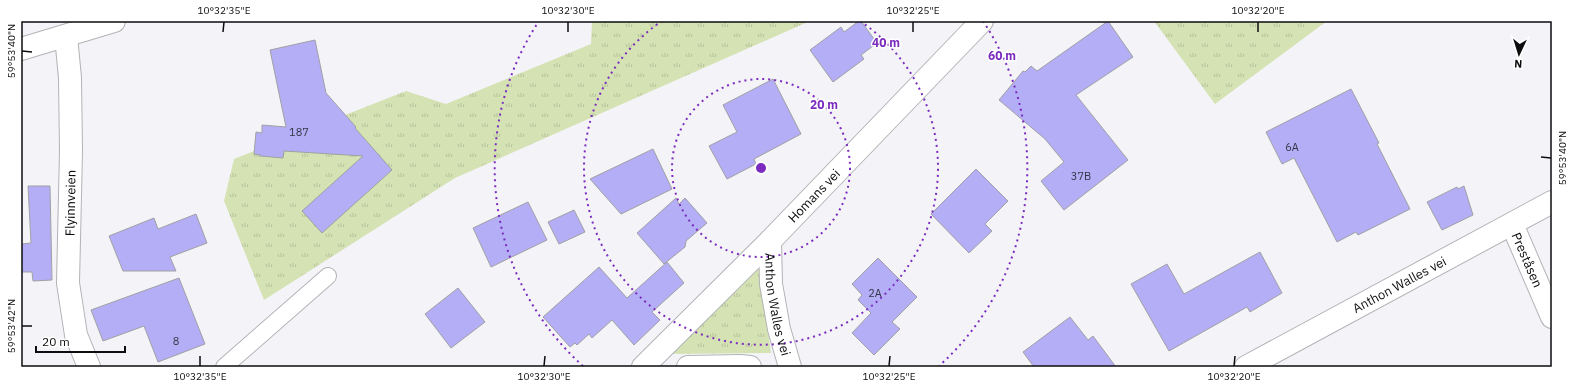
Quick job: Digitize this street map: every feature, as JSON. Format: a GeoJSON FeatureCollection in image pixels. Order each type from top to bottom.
{"type":"FeatureCollection","features":[{"type":"Feature","properties":{"kind":"street"},"geometry":{"type":"LineString","coordinates":[[21,48],[114,21]]}},
{"type":"Feature","properties":{"kind":"street","name":"Homans vei"},"geometry":{"type":"LineString","coordinates":[[643,367],[770,241],[982,21]]}},
{"type":"Feature","properties":{"kind":"street","name":"Flyinnveien"},"geometry":{"type":"LineString","coordinates":[[66,36],[70,78],[71,151],[68,283],[76,336],[89,367]]}},
{"type":"Feature","properties":{"kind":"street","name":"Anthon Walles vei"},"geometry":{"type":"LineString","coordinates":[[1246,367],[1552,202]]}},
{"type":"Feature","properties":{"kind":"street","name":"Preståsen"},"geometry":{"type":"LineString","coordinates":[[1512,224],[1552,318]]}},
{"type":"Feature","properties":{"kind":"street","name":"Anthon Walles vei"},"geometry":{"type":"LineString","coordinates":[[770,241],[771,284],[779,329],[790,367]]}},
{"type":"Feature","properties":{"kind":"street"},"geometry":{"type":"LineString","coordinates":[[688,367],[750,367]]}},
{"type":"Feature","properties":{"kind":"lane"},"geometry":{"type":"LineString","coordinates":[[224,367],[328,276]]}},
{"type":"Feature","properties":{"kind":"green space"},"geometry":{"type":"Polygon","coordinates":[[[592,21],[810,21],[455,178],[264,300],[224,201],[234,159],[406,91],[446,104],[591,44],[592,21]]]}},
{"type":"Feature","properties":{"kind":"green space"},"geometry":{"type":"Polygon","coordinates":[[[1154,21],[1327,21],[1215,104],[1154,21]]]}},
{"type":"Feature","properties":{"kind":"green space"},"geometry":{"type":"Polygon","coordinates":[[[759,264],[771,353],[664,354],[759,264]]]}},
{"type":"Feature","properties":{"kind":"building"},"geometry":{"type":"Polygon","coordinates":[[[861,21],[877,43],[861,55],[864,59],[833,82],[810,50],[841,27],[844,32],[861,21]]]}},
{"type":"Feature","properties":{"kind":"building"},"geometry":{"type":"Polygon","coordinates":[[[1108,21],[1133,57],[1076,95],[1128,160],[1064,210],[1041,181],[1064,162],[1045,139],[999,100],[1023,71],[1025,72],[1031,66],[1037,71],[1108,21]]]}},
{"type":"Feature","properties":{"kind":"building"},"geometry":{"type":"Polygon","coordinates":[[[315,40],[326,93],[392,170],[322,233],[302,211],[363,156],[284,151],[283,158],[254,154],[256,132],[262,133],[262,125],[286,127],[270,50],[315,40]]]}},
{"type":"Feature","properties":{"kind":"building"},"geometry":{"type":"Polygon","coordinates":[[[773,79],[801,134],[754,159],[756,164],[727,179],[709,146],[737,132],[723,105],[773,79]]]}},
{"type":"Feature","properties":{"kind":"building"},"geometry":{"type":"Polygon","coordinates":[[[1351,89],[1379,143],[1377,144],[1410,209],[1358,235],[1356,232],[1337,242],[1294,158],[1282,164],[1266,132],[1351,89]]]}},
{"type":"Feature","properties":{"kind":"building"},"geometry":{"type":"Polygon","coordinates":[[[653,149],[672,189],[621,214],[590,179],[653,149]]]}},
{"type":"Feature","properties":{"kind":"building"},"geometry":{"type":"Polygon","coordinates":[[[976,169],[1008,201],[985,224],[992,231],[969,253],[931,214],[976,169]]]}},
{"type":"Feature","properties":{"kind":"building"},"geometry":{"type":"Polygon","coordinates":[[[28,186],[50,186],[52,280],[33,281],[32,272],[21,272],[21,244],[31,243],[28,186]]]}},
{"type":"Feature","properties":{"kind":"building"},"geometry":{"type":"Polygon","coordinates":[[[1464,186],[1473,215],[1442,230],[1427,202],[1457,187],[1458,189],[1464,186]]]}},
{"type":"Feature","properties":{"kind":"building"},"geometry":{"type":"Polygon","coordinates":[[[676,198],[679,204],[685,198],[707,223],[686,241],[685,247],[664,264],[637,233],[676,198]]]}},
{"type":"Feature","properties":{"kind":"building"},"geometry":{"type":"Polygon","coordinates":[[[528,202],[547,240],[491,267],[473,228],[528,202]]]}},
{"type":"Feature","properties":{"kind":"building"},"geometry":{"type":"Polygon","coordinates":[[[574,210],[585,232],[559,244],[548,222],[574,210]]]}},
{"type":"Feature","properties":{"kind":"building"},"geometry":{"type":"Polygon","coordinates":[[[196,214],[207,243],[170,257],[176,271],[123,271],[109,236],[154,218],[158,229],[196,214]]]}},
{"type":"Feature","properties":{"kind":"building"},"geometry":{"type":"Polygon","coordinates":[[[1260,252],[1282,293],[1250,312],[1247,307],[1169,351],[1131,284],[1167,264],[1184,294],[1260,252]]]}},
{"type":"Feature","properties":{"kind":"building"},"geometry":{"type":"Polygon","coordinates":[[[878,258],[917,297],[892,322],[900,329],[874,355],[852,333],[871,313],[858,300],[862,295],[852,284],[878,258]]]}},
{"type":"Feature","properties":{"kind":"building"},"geometry":{"type":"Polygon","coordinates":[[[667,262],[684,283],[652,312],[660,320],[634,345],[612,320],[592,338],[589,334],[577,345],[575,343],[570,347],[543,317],[599,267],[627,298],[667,262]]]}},
{"type":"Feature","properties":{"kind":"building"},"geometry":{"type":"Polygon","coordinates":[[[179,278],[205,344],[158,362],[144,326],[103,341],[91,310],[179,278]]]}},
{"type":"Feature","properties":{"kind":"building"},"geometry":{"type":"Polygon","coordinates":[[[458,288],[485,322],[451,348],[425,314],[458,288]]]}},
{"type":"Feature","properties":{"kind":"building"},"geometry":{"type":"Polygon","coordinates":[[[1070,317],[1088,340],[1093,336],[1116,367],[1034,367],[1023,352],[1070,317]]]}}]}
